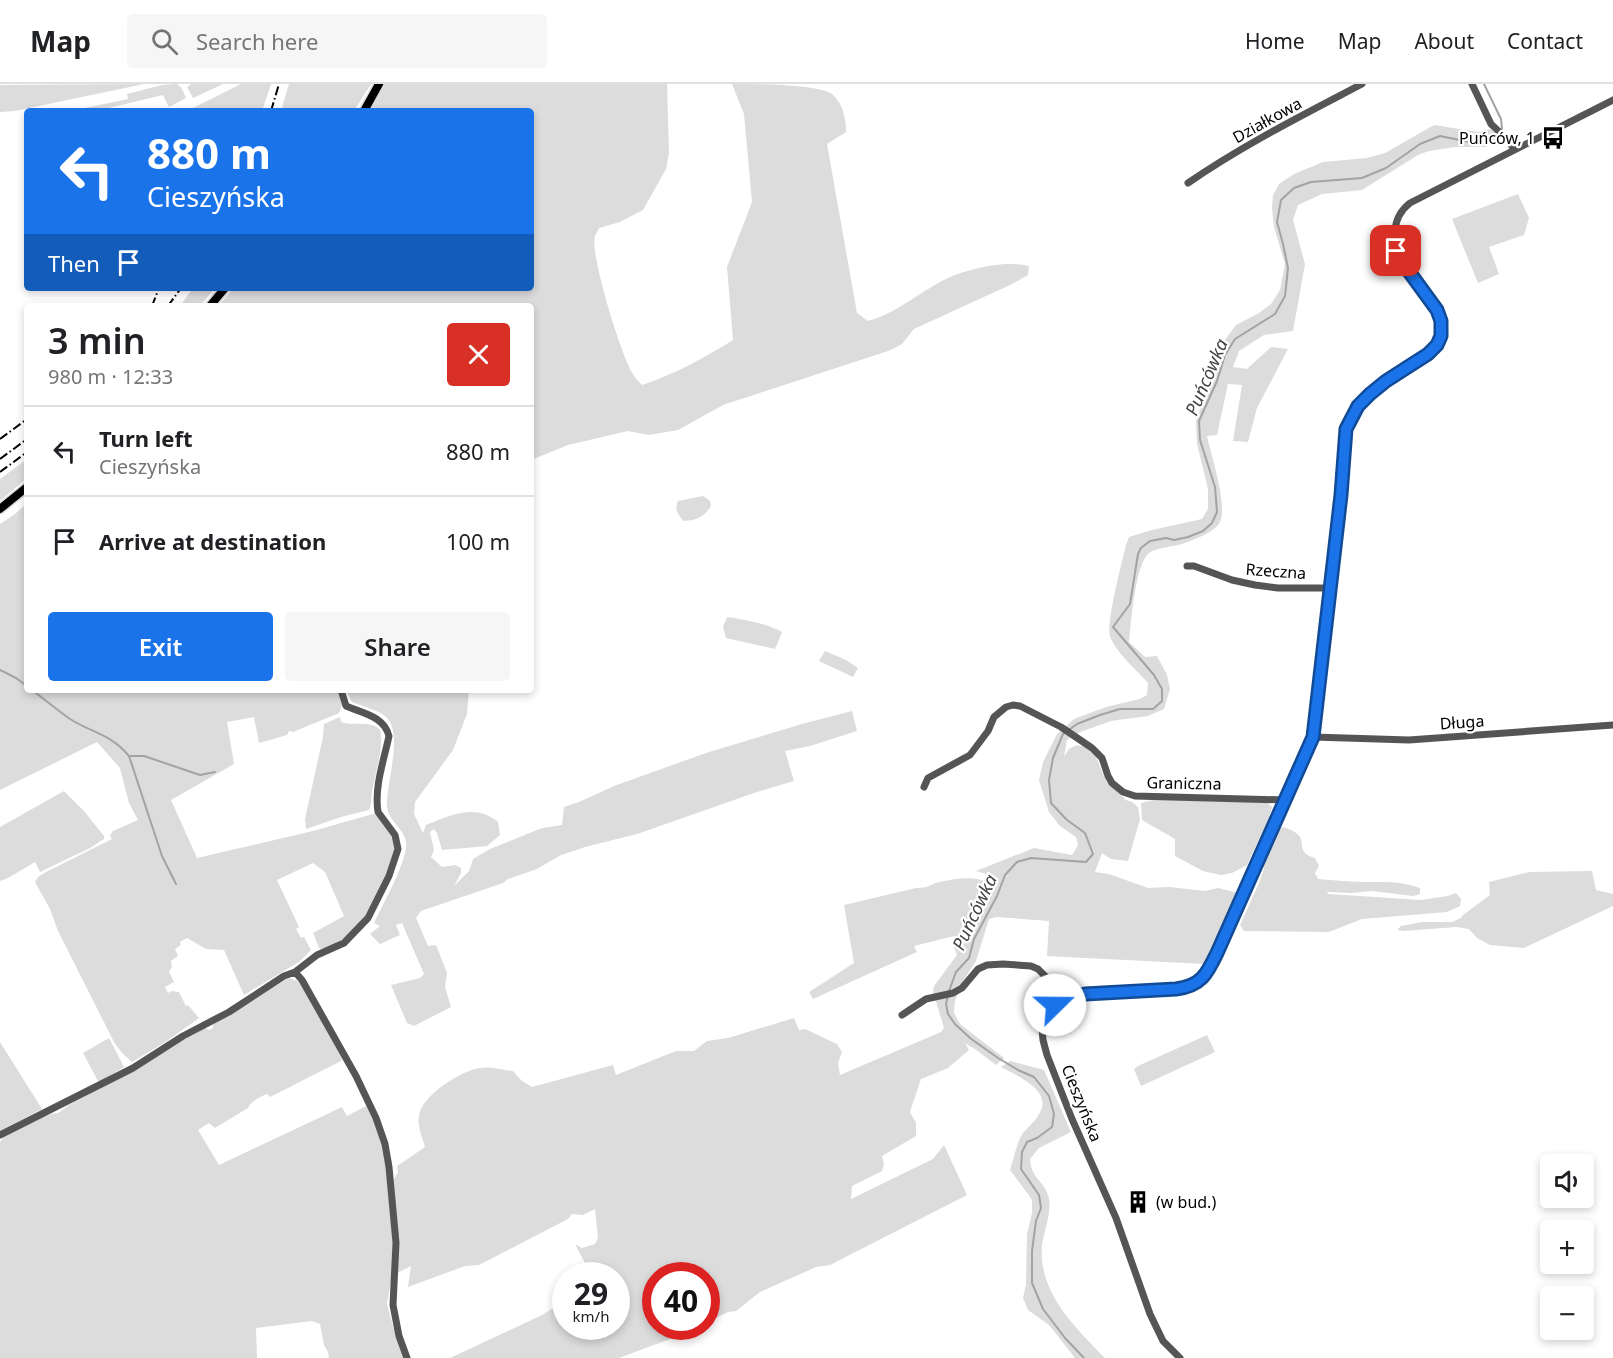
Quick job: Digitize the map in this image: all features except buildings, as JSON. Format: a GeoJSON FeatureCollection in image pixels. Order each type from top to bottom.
{"type":"FeatureCollection","features":[{"type":"Feature","properties":{"kind":"main road"},"geometry":{"type":"LineString","coordinates":[[366,108],[379,84]]}},
{"type":"Feature","properties":{"kind":"main road"},"geometry":{"type":"LineString","coordinates":[[212,303],[222,291]]}},
{"type":"Feature","properties":{"kind":"main road"},"geometry":{"type":"LineString","coordinates":[[0,509],[24,489]]}},
{"type":"Feature","properties":{"kind":"street","name":"Działkowa"},"geometry":{"type":"LineString","coordinates":[[1188,183],[1264,136],[1362,84]]}},
{"type":"Feature","properties":{"kind":"street"},"geometry":{"type":"LineString","coordinates":[[1472,84],[1491,124],[1509,141],[1514,150]]}},
{"type":"Feature","properties":{"kind":"street"},"geometry":{"type":"LineString","coordinates":[[902,1015],[926,999],[953,993],[962,988],[978,969],[987,966],[1004,964],[1031,966],[1038,969],[1047,978],[1055,1005],[1078,995],[1096,992],[1187,987],[1200,980],[1209,969],[1313,737],[1347,425],[1358,406],[1370,394],[1428,354],[1437,345],[1441,336],[1441,321],[1437,310],[1396,251],[1394,233],[1397,219],[1401,211],[1410,203],[1613,100]]}},
{"type":"Feature","properties":{"kind":"street","name":"Rzeczna"},"geometry":{"type":"LineString","coordinates":[[1187,566],[1194,566],[1232,580],[1255,585],[1278,588],[1330,588]]}},
{"type":"Feature","properties":{"kind":"street"},"geometry":{"type":"LineString","coordinates":[[0,1134],[133,1068],[183,1036],[229,1012],[284,976],[295,972],[317,955],[344,943],[368,918],[389,876],[398,849],[394,835],[378,812],[376,794],[389,736],[382,722],[346,706],[341,693]]}},
{"type":"Feature","properties":{"kind":"street","name":"Graniczna"},"geometry":{"type":"LineString","coordinates":[[924,787],[928,778],[970,755],[988,731],[994,717],[1006,707],[1013,705],[1020,706],[1061,727],[1092,748],[1099,755],[1115,786],[1131,795],[1285,800]]}},
{"type":"Feature","properties":{"kind":"street","name":"Długa"},"geometry":{"type":"LineString","coordinates":[[1313,737],[1409,740],[1613,725]]}},
{"type":"Feature","properties":{"kind":"street"},"geometry":{"type":"LineString","coordinates":[[295,972],[302,980],[356,1076],[376,1118],[385,1144],[396,1243],[393,1305],[399,1336],[407,1358]]}},
{"type":"Feature","properties":{"kind":"street","name":"Cieszyńska"},"geometry":{"type":"LineString","coordinates":[[1055,1005],[1043,1023],[1043,1040],[1047,1055],[1108,1198],[1154,1324],[1163,1341],[1180,1358]]}},
{"type":"Feature","properties":{"kind":"shaded area"},"geometry":{"type":"Polygon","coordinates":[[[144,84],[15,111],[0,112],[0,85],[144,84]]]}},
{"type":"Feature","properties":{"kind":"shaded area"},"geometry":{"type":"Polygon","coordinates":[[[177,84],[186,98],[169,107],[163,95],[109,108],[84,108],[128,99],[127,94],[162,85],[177,84]]]}},
{"type":"Feature","properties":{"kind":"shaded area"},"geometry":{"type":"Polygon","coordinates":[[[191,84],[223,84],[193,98],[187,87],[191,84]]]}},
{"type":"Feature","properties":{"kind":"shaded area"},"geometry":{"type":"Polygon","coordinates":[[[241,84],[271,84],[263,108],[193,108],[241,84]]]}},
{"type":"Feature","properties":{"kind":"shaded area"},"geometry":{"type":"Polygon","coordinates":[[[289,84],[371,84],[356,108],[282,108],[289,84]]]}},
{"type":"Feature","properties":{"kind":"shaded area"},"geometry":{"type":"Polygon","coordinates":[[[385,84],[667,84],[669,153],[666,169],[643,210],[620,222],[599,228],[594,246],[601,282],[615,328],[628,364],[642,385],[689,365],[733,340],[727,267],[752,202],[744,114],[732,84],[813,88],[832,94],[839,102],[846,132],[827,144],[857,313],[868,321],[897,309],[942,281],[973,269],[1019,264],[1029,266],[1028,275],[914,329],[902,344],[891,350],[723,405],[678,430],[649,435],[628,431],[568,445],[534,459],[534,303],[221,303],[231,291],[534,291],[534,108],[371,108],[385,84]]]}},
{"type":"Feature","properties":{"kind":"shaded area"},"geometry":{"type":"Polygon","coordinates":[[[1434,125],[1478,132],[1490,129],[1502,137],[1496,143],[1486,147],[1455,147],[1429,151],[1418,155],[1362,190],[1322,194],[1298,205],[1293,220],[1305,264],[1293,331],[1264,335],[1239,351],[1233,367],[1247,369],[1271,347],[1288,349],[1257,408],[1248,442],[1233,441],[1242,385],[1228,384],[1217,435],[1207,436],[1222,504],[1220,522],[1199,537],[1149,553],[1140,569],[1134,595],[1129,642],[1145,657],[1157,656],[1167,675],[1170,689],[1164,709],[1148,716],[1111,721],[1080,732],[1067,740],[1064,757],[1069,749],[1077,745],[1085,747],[1096,757],[1106,781],[1126,800],[1138,807],[1140,819],[1128,861],[1111,859],[1102,853],[1095,872],[1109,874],[1148,888],[1169,887],[1205,891],[1218,888],[1238,893],[1205,964],[1047,956],[1049,921],[997,917],[989,919],[976,961],[963,981],[955,1001],[954,1013],[960,1024],[1004,1058],[996,1065],[965,1043],[969,1050],[948,1068],[921,1079],[910,1112],[916,1123],[916,1136],[882,1156],[884,1164],[882,1171],[852,1186],[851,1199],[933,1159],[944,1145],[967,1195],[830,1265],[816,1267],[760,1292],[736,1311],[720,1316],[720,1262],[642,1262],[642,1340],[667,1340],[619,1358],[450,1358],[552,1309],[552,1340],[630,1340],[630,1262],[584,1262],[575,1244],[582,1248],[595,1244],[598,1238],[595,1209],[583,1215],[572,1214],[568,1219],[479,1265],[465,1266],[408,1287],[411,1266],[397,1273],[394,1179],[398,1172],[397,1166],[425,1147],[419,1127],[419,1115],[427,1100],[443,1085],[472,1070],[484,1068],[513,1071],[522,1081],[532,1087],[613,1065],[616,1075],[676,1051],[694,1051],[707,1041],[728,1038],[794,1018],[799,1030],[805,1029],[837,1044],[842,1052],[838,1063],[840,1075],[941,1032],[944,1028],[933,992],[934,986],[957,955],[954,936],[914,946],[917,952],[813,999],[809,992],[854,963],[844,905],[945,881],[964,878],[977,879],[988,883],[988,889],[970,923],[971,929],[995,877],[976,871],[1034,848],[1072,855],[1078,845],[1076,837],[1060,826],[1049,812],[1039,780],[1043,762],[1057,734],[1074,719],[1147,695],[1148,683],[1121,654],[1110,636],[1109,629],[1126,545],[1129,537],[1202,519],[1208,509],[1208,489],[1197,444],[1196,421],[1222,344],[1236,325],[1271,304],[1280,290],[1285,264],[1274,227],[1273,195],[1279,184],[1294,174],[1323,162],[1367,158],[1385,153],[1434,125]]]}},
{"type":"Feature","properties":{"kind":"shaded area"},"geometry":{"type":"Polygon","coordinates":[[[1518,194],[1529,218],[1524,235],[1489,247],[1499,274],[1478,283],[1452,219],[1518,194]]]}},
{"type":"Feature","properties":{"kind":"shaded area"},"geometry":{"type":"Polygon","coordinates":[[[191,291],[212,291],[202,303],[182,303],[191,291]]]}},
{"type":"Feature","properties":{"kind":"shaded area"},"geometry":{"type":"Polygon","coordinates":[[[24,461],[24,481],[0,501],[0,479],[24,461]]]}},
{"type":"Feature","properties":{"kind":"shaded area"},"geometry":{"type":"Polygon","coordinates":[[[703,496],[710,501],[711,506],[706,513],[693,520],[684,521],[677,512],[678,501],[703,496]]]}},
{"type":"Feature","properties":{"kind":"shaded area"},"geometry":{"type":"Polygon","coordinates":[[[24,506],[24,693],[338,693],[342,705],[339,713],[293,732],[289,731],[287,735],[259,743],[254,717],[227,722],[234,764],[171,800],[197,858],[313,831],[373,814],[377,815],[395,842],[388,872],[362,921],[345,937],[322,949],[319,948],[313,933],[344,916],[325,872],[313,863],[277,880],[299,927],[296,929],[301,938],[304,937],[311,950],[299,962],[244,995],[224,950],[206,949],[187,938],[180,942],[181,945],[175,949],[178,956],[171,961],[172,967],[169,972],[174,982],[165,987],[168,993],[179,992],[186,1006],[188,1005],[199,1018],[132,1062],[114,1042],[35,882],[46,872],[112,839],[110,836],[113,831],[138,820],[129,803],[120,768],[97,742],[0,790],[0,524],[24,506]]]}},
{"type":"Feature","properties":{"kind":"shaded area"},"geometry":{"type":"Polygon","coordinates":[[[727,617],[762,624],[782,632],[775,649],[726,638],[723,627],[727,617]]]}},
{"type":"Feature","properties":{"kind":"shaded area"},"geometry":{"type":"Polygon","coordinates":[[[825,651],[858,668],[853,677],[819,661],[825,651]]]}},
{"type":"Feature","properties":{"kind":"shaded area"},"geometry":{"type":"Polygon","coordinates":[[[348,693],[469,693],[467,714],[453,750],[415,802],[414,814],[423,833],[426,825],[463,813],[481,813],[498,822],[500,835],[487,846],[442,850],[437,833],[434,829],[430,832],[434,850],[431,857],[442,867],[455,865],[461,868],[461,873],[454,886],[469,871],[473,859],[490,849],[542,828],[562,825],[564,807],[614,786],[706,753],[852,711],[857,731],[810,746],[785,751],[794,781],[637,834],[561,855],[537,869],[503,883],[421,911],[416,918],[428,946],[436,945],[447,973],[445,987],[451,1007],[414,1026],[407,1023],[391,985],[420,978],[424,974],[402,923],[396,925],[400,935],[380,944],[370,934],[380,926],[374,923],[399,870],[406,849],[405,837],[390,816],[387,806],[394,734],[386,717],[375,710],[352,702],[348,693]]]}},
{"type":"Feature","properties":{"kind":"shaded area"},"geometry":{"type":"Polygon","coordinates":[[[340,717],[341,722],[375,726],[381,732],[371,806],[369,810],[306,829],[305,819],[324,724],[340,717]]]}},
{"type":"Feature","properties":{"kind":"shaded area"},"geometry":{"type":"Polygon","coordinates":[[[64,791],[84,811],[104,839],[40,872],[35,862],[0,881],[0,827],[64,791]]]}},
{"type":"Feature","properties":{"kind":"shaded area"},"geometry":{"type":"Polygon","coordinates":[[[1161,798],[1267,803],[1272,807],[1247,865],[1232,873],[1221,875],[1203,871],[1175,856],[1175,839],[1142,820],[1141,803],[1161,798]]]}},
{"type":"Feature","properties":{"kind":"shaded area"},"geometry":{"type":"Polygon","coordinates":[[[1282,827],[1299,836],[1305,853],[1315,858],[1319,866],[1315,873],[1318,879],[1394,882],[1420,888],[1420,894],[1413,896],[1372,891],[1327,892],[1328,894],[1421,900],[1456,893],[1461,899],[1460,906],[1447,912],[1362,919],[1329,932],[1244,931],[1240,925],[1259,883],[1264,869],[1262,864],[1275,835],[1282,827]]]}},
{"type":"Feature","properties":{"kind":"shaded area"},"geometry":{"type":"Polygon","coordinates":[[[1592,871],[1596,890],[1613,894],[1613,906],[1524,948],[1490,945],[1477,938],[1469,929],[1456,927],[1397,930],[1401,926],[1422,922],[1452,922],[1461,918],[1490,895],[1489,882],[1529,872],[1592,871]]]}},
{"type":"Feature","properties":{"kind":"shaded area"},"geometry":{"type":"Polygon","coordinates":[[[289,978],[298,981],[304,988],[339,1053],[341,1061],[270,1097],[267,1094],[259,1098],[248,1108],[215,1128],[209,1123],[198,1130],[219,1165],[342,1107],[347,1116],[366,1106],[377,1128],[386,1157],[394,1264],[387,1304],[404,1358],[329,1358],[320,1324],[312,1321],[256,1328],[257,1358],[0,1358],[0,1142],[4,1137],[39,1119],[58,1113],[129,1073],[204,1027],[209,1030],[213,1028],[213,1023],[289,978]]]}},
{"type":"Feature","properties":{"kind":"shaded area"},"geometry":{"type":"Polygon","coordinates":[[[1207,1035],[1215,1052],[1141,1086],[1134,1069],[1207,1035]]]}},
{"type":"Feature","properties":{"kind":"shaded area"},"geometry":{"type":"Polygon","coordinates":[[[109,1038],[124,1067],[98,1081],[83,1053],[109,1038]]]}},
{"type":"Feature","properties":{"kind":"shaded area"},"geometry":{"type":"Polygon","coordinates":[[[0,1042],[42,1109],[0,1131],[0,1042]]]}},
{"type":"Feature","properties":{"kind":"shaded area"},"geometry":{"type":"Polygon","coordinates":[[[1010,1061],[1044,1070],[1071,1132],[1039,1148],[1030,1159],[1033,1171],[1046,1190],[1049,1201],[1049,1213],[1042,1245],[1042,1262],[1052,1294],[1061,1308],[1105,1358],[1075,1358],[1049,1325],[1028,1310],[1023,1298],[1026,1284],[1027,1234],[1032,1213],[1032,1200],[1010,1170],[1020,1138],[1038,1116],[1042,1107],[1042,1099],[1033,1086],[1001,1067],[1010,1061]]]}},
{"type":"Feature","properties":{"kind":"waterway","name":"Puńcówka"},"geometry":{"type":"LineString","coordinates":[[1084,1358],[1043,1309],[1032,1283],[1032,1251],[1036,1221],[1041,1208],[1039,1195],[1021,1169],[1022,1152],[1027,1142],[1052,1127],[1054,1114],[1049,1096],[1034,1077],[998,1058],[955,1024],[948,1014],[946,1004],[949,991],[956,972],[969,958],[974,939],[997,896],[1005,875],[1017,862],[1031,858],[1086,862],[1093,854],[1085,833],[1067,820],[1051,803],[1049,780],[1053,758],[1063,734],[1077,724],[1100,715],[1120,709],[1153,709],[1162,701],[1162,689],[1154,675],[1113,627],[1130,604],[1141,548],[1150,541],[1166,538],[1174,540],[1203,531],[1212,523],[1217,512],[1215,487],[1200,440],[1199,421],[1217,381],[1225,355],[1235,339],[1275,314],[1285,296],[1288,268],[1277,222],[1281,200],[1294,188],[1311,182],[1362,178],[1386,168],[1420,144],[1440,136],[1479,144],[1498,135],[1502,129],[1501,119],[1484,84]]}},
{"type":"Feature","properties":{"kind":"waterway"},"geometry":{"type":"LineString","coordinates":[[0,670],[24,684]]}},
{"type":"Feature","properties":{"kind":"waterway"},"geometry":{"type":"LineString","coordinates":[[36,693],[70,719],[115,743],[129,756],[162,856],[176,884]]}},
{"type":"Feature","properties":{"kind":"waterway"},"geometry":{"type":"LineString","coordinates":[[129,756],[144,756],[200,775],[215,772]]}},
{"type":"Feature","properties":{"kind":"railway"},"geometry":{"type":"LineString","coordinates":[[272,108],[279,84]]}},
{"type":"Feature","properties":{"kind":"railway"},"geometry":{"type":"LineString","coordinates":[[153,303],[158,291]]}},
{"type":"Feature","properties":{"kind":"railway"},"geometry":{"type":"LineString","coordinates":[[170,303],[179,291]]}},
{"type":"Feature","properties":{"kind":"railway"},"geometry":{"type":"LineString","coordinates":[[0,439],[24,421]]}},
{"type":"Feature","properties":{"kind":"railway"},"geometry":{"type":"LineString","coordinates":[[0,459],[24,441]]}},
{"type":"Feature","properties":{"kind":"railway"},"geometry":{"type":"LineString","coordinates":[[0,472],[24,454]]}},
{"type":"Feature","properties":{"kind":"place","name":"Puńców, 1"},"geometry":{"type":"Point","coordinates":[1553,138]}},
{"type":"Feature","properties":{"kind":"place","name":"(w bud.)"},"geometry":{"type":"Point","coordinates":[1138,1202]}},
{"type":"Feature","properties":{"kind":"route"},"geometry":{"type":"LineString","coordinates":[[1055,1005],[1070,997],[1096,992],[1187,987],[1204,976],[1217,953],[1313,737],[1341,495],[1346,429],[1358,406],[1370,394],[1432,351],[1441,336],[1441,321],[1437,310],[1396,251]]}}]}
